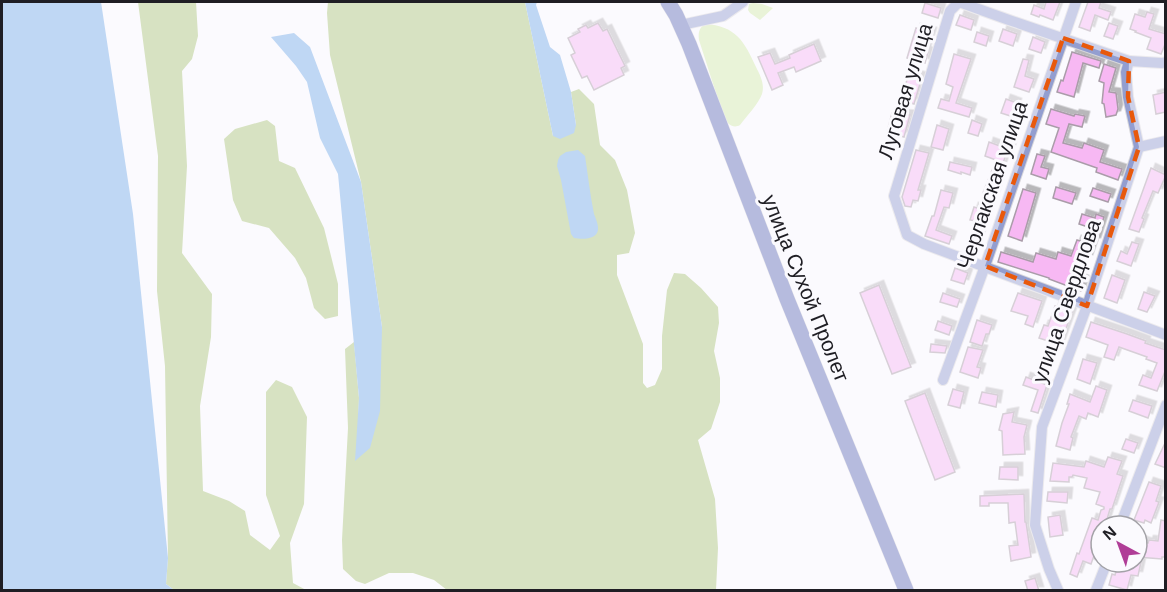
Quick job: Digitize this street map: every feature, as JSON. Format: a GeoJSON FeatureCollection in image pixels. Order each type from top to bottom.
{"type":"FeatureCollection","features":[{"type":"Feature","properties":{"kind":"main road","name":"улица Сухой Пролет"},"geometry":{"type":"LineString","coordinates":[[668,2],[690,44],[786,299],[906,591]]}},
{"type":"Feature","properties":{"kind":"street"},"geometry":{"type":"LineString","coordinates":[[681,25],[723,16],[743,2]]}},
{"type":"Feature","properties":{"kind":"street"},"geometry":{"type":"LineString","coordinates":[[959,2],[1130,61],[1166,62]]}},
{"type":"Feature","properties":{"kind":"street","name":"Луговая улица"},"geometry":{"type":"LineString","coordinates":[[959,2],[950,11],[894,196],[907,235],[985,266]]}},
{"type":"Feature","properties":{"kind":"street","name":"Черлакская улица"},"geometry":{"type":"LineString","coordinates":[[943,380],[1076,2]]}},
{"type":"Feature","properties":{"kind":"street"},"geometry":{"type":"LineString","coordinates":[[1130,61],[1126,72],[1128,97],[1139,147],[1166,141]]}},
{"type":"Feature","properties":{"kind":"street","name":"улица Свердлова"},"geometry":{"type":"LineString","coordinates":[[1058,591],[1035,525],[1042,427],[1087,306],[1139,147]]}},
{"type":"Feature","properties":{"kind":"street"},"geometry":{"type":"LineString","coordinates":[[985,266],[1166,335]]}},
{"type":"Feature","properties":{"kind":"street"},"geometry":{"type":"LineString","coordinates":[[1125,514],[1166,405]]}},
{"type":"Feature","properties":{"kind":"street"},"geometry":{"type":"LineString","coordinates":[[1096,591],[1102,574]]}},
{"type":"Feature","properties":{"kind":"highlighted area"},"geometry":{"type":"Polygon","coordinates":[[[1063,38],[1129,61],[1128,97],[1139,147],[1087,306],[985,266],[1063,38]]]}},
{"type":"Feature","properties":{"kind":"green space"},"geometry":{"type":"Polygon","coordinates":[[[138,2],[196,2],[198,36],[192,59],[182,71],[187,166],[182,253],[212,294],[211,337],[200,406],[203,491],[229,501],[245,511],[250,535],[270,550],[280,536],[266,495],[266,392],[276,380],[292,387],[307,417],[304,504],[290,543],[293,583],[306,590],[174,590],[166,584],[168,557],[165,366],[157,291],[158,156],[138,2]]]}},
{"type":"Feature","properties":{"kind":"green space"},"geometry":{"type":"Polygon","coordinates":[[[328,2],[525,2],[553,136],[576,125],[571,92],[579,89],[594,104],[600,145],[615,160],[627,190],[635,233],[629,253],[617,255],[617,275],[643,344],[643,383],[647,388],[655,385],[662,369],[662,336],[667,290],[674,273],[685,274],[718,307],[719,323],[714,351],[720,378],[720,402],[711,429],[698,440],[715,499],[718,548],[716,590],[447,590],[434,580],[413,573],[389,573],[365,584],[356,581],[343,569],[342,540],[348,428],[345,349],[354,342],[359,398],[357,458],[382,327],[361,182],[330,55],[328,2]]]}},
{"type":"Feature","properties":{"kind":"green space"},"geometry":{"type":"Polygon","coordinates":[[[749,4],[773,8],[760,20],[748,10],[749,4]]]}},
{"type":"Feature","properties":{"kind":"green space"},"geometry":{"type":"Polygon","coordinates":[[[705,24],[716,25],[738,36],[762,80],[763,90],[760,98],[737,126],[731,125],[724,118],[699,40],[699,31],[705,24]]]}},
{"type":"Feature","properties":{"kind":"green space"},"geometry":{"type":"Polygon","coordinates":[[[267,120],[275,126],[279,161],[295,168],[324,228],[338,284],[338,316],[325,319],[314,308],[306,278],[295,258],[269,228],[242,221],[233,200],[224,139],[235,129],[267,120]]]}},
{"type":"Feature","properties":{"kind":"water"},"geometry":{"type":"Polygon","coordinates":[[[2,2],[101,2],[133,214],[168,558],[166,584],[174,590],[2,590],[2,2]]]}},
{"type":"Feature","properties":{"kind":"water"},"geometry":{"type":"Polygon","coordinates":[[[525,2],[537,2],[550,47],[560,55],[571,92],[576,125],[574,133],[560,139],[553,136],[525,2]]]}},
{"type":"Feature","properties":{"kind":"water"},"geometry":{"type":"Polygon","coordinates":[[[294,33],[310,47],[361,182],[382,327],[380,411],[370,448],[355,461],[359,398],[338,174],[320,138],[307,82],[271,37],[294,33]]]}},
{"type":"Feature","properties":{"kind":"water"},"geometry":{"type":"Polygon","coordinates":[[[578,150],[585,156],[598,226],[595,235],[587,239],[574,238],[571,234],[557,166],[560,156],[566,152],[578,150]]]}},
{"type":"Feature","properties":{"kind":"building"},"geometry":{"type":"Polygon","coordinates":[[[1046,2],[1060,2],[1053,20],[1031,14],[1034,5],[1044,9],[1046,2]]]}},
{"type":"Feature","properties":{"kind":"building"},"geometry":{"type":"Polygon","coordinates":[[[1088,2],[1101,2],[1099,8],[1111,12],[1108,20],[1095,15],[1090,31],[1079,27],[1088,2]]]}},
{"type":"Feature","properties":{"kind":"building"},"geometry":{"type":"Polygon","coordinates":[[[925,3],[941,8],[938,18],[922,13],[925,3]]]}},
{"type":"Feature","properties":{"kind":"building"},"geometry":{"type":"Polygon","coordinates":[[[1147,12],[1154,14],[1149,29],[1166,34],[1166,42],[1161,54],[1147,49],[1151,38],[1130,29],[1135,14],[1145,17],[1147,12]]]}},
{"type":"Feature","properties":{"kind":"building"},"geometry":{"type":"Polygon","coordinates":[[[960,15],[974,20],[971,30],[956,25],[960,15]]]}},
{"type":"Feature","properties":{"kind":"building"},"geometry":{"type":"Polygon","coordinates":[[[598,23],[603,31],[607,29],[625,66],[621,68],[624,75],[594,90],[587,76],[582,78],[571,55],[575,53],[568,38],[580,32],[578,29],[586,25],[588,28],[598,23]]]}},
{"type":"Feature","properties":{"kind":"building"},"geometry":{"type":"Polygon","coordinates":[[[1109,23],[1118,26],[1113,39],[1104,36],[1109,23]]]}},
{"type":"Feature","properties":{"kind":"building"},"geometry":{"type":"Polygon","coordinates":[[[916,28],[932,32],[925,63],[907,58],[916,28]]]}},
{"type":"Feature","properties":{"kind":"building"},"geometry":{"type":"Polygon","coordinates":[[[1003,29],[1017,34],[1013,46],[999,41],[1003,29]]]}},
{"type":"Feature","properties":{"kind":"building"},"geometry":{"type":"Polygon","coordinates":[[[977,32],[989,36],[986,46],[974,42],[977,32]]]}},
{"type":"Feature","properties":{"kind":"building"},"geometry":{"type":"Polygon","coordinates":[[[1033,37],[1045,42],[1041,53],[1029,49],[1033,37]]]}},
{"type":"Feature","properties":{"kind":"building"},"geometry":{"type":"Polygon","coordinates":[[[814,44],[821,61],[796,72],[794,67],[778,73],[783,85],[772,90],[758,57],[770,53],[775,64],[814,44]]]}},
{"type":"Feature","properties":{"kind":"building"},"geometry":{"type":"Polygon","coordinates":[[[1072,52],[1101,61],[1099,68],[1083,63],[1074,97],[1057,92],[1072,52]]]}},
{"type":"Feature","properties":{"kind":"building"},"geometry":{"type":"Polygon","coordinates":[[[954,54],[971,59],[956,103],[972,108],[969,117],[938,108],[941,99],[949,101],[953,87],[946,84],[954,54]]]}},
{"type":"Feature","properties":{"kind":"building"},"geometry":{"type":"Polygon","coordinates":[[[1023,59],[1029,60],[1025,76],[1034,79],[1029,92],[1014,87],[1023,59]]]}},
{"type":"Feature","properties":{"kind":"building"},"geometry":{"type":"Polygon","coordinates":[[[1104,64],[1116,68],[1109,92],[1116,93],[1118,109],[1116,115],[1106,117],[1102,103],[1104,83],[1099,81],[1104,64]]]}},
{"type":"Feature","properties":{"kind":"building"},"geometry":{"type":"Polygon","coordinates":[[[909,73],[922,77],[914,104],[901,100],[909,73]]]}},
{"type":"Feature","properties":{"kind":"building"},"geometry":{"type":"Polygon","coordinates":[[[1166,92],[1166,112],[1156,114],[1153,95],[1166,92]]]}},
{"type":"Feature","properties":{"kind":"building"},"geometry":{"type":"Polygon","coordinates":[[[1006,99],[1017,103],[1015,108],[1022,111],[1020,119],[1001,113],[1006,99]]]}},
{"type":"Feature","properties":{"kind":"building"},"geometry":{"type":"Polygon","coordinates":[[[1051,109],[1074,116],[1075,114],[1085,116],[1082,127],[1069,124],[1063,143],[1082,148],[1084,143],[1104,150],[1100,162],[1122,169],[1118,180],[1096,172],[1097,168],[1051,152],[1059,128],[1046,124],[1051,109]]]}},
{"type":"Feature","properties":{"kind":"building"},"geometry":{"type":"Polygon","coordinates":[[[892,113],[910,115],[904,137],[887,132],[892,113]]]}},
{"type":"Feature","properties":{"kind":"building"},"geometry":{"type":"Polygon","coordinates":[[[972,120],[982,124],[978,136],[968,133],[972,120]]]}},
{"type":"Feature","properties":{"kind":"building"},"geometry":{"type":"Polygon","coordinates":[[[937,125],[949,129],[943,150],[931,147],[937,125]]]}},
{"type":"Feature","properties":{"kind":"building"},"geometry":{"type":"Polygon","coordinates":[[[1003,138],[1013,141],[1011,149],[1008,148],[995,196],[983,193],[996,160],[985,156],[989,142],[1000,146],[1003,138]]]}},
{"type":"Feature","properties":{"kind":"building"},"geometry":{"type":"Polygon","coordinates":[[[916,150],[929,153],[918,190],[921,190],[918,201],[913,200],[911,207],[905,206],[902,197],[916,150]]]}},
{"type":"Feature","properties":{"kind":"building"},"geometry":{"type":"Polygon","coordinates":[[[1037,154],[1045,156],[1041,167],[1049,169],[1046,179],[1031,174],[1037,154]]]}},
{"type":"Feature","properties":{"kind":"building"},"geometry":{"type":"Polygon","coordinates":[[[950,162],[972,167],[970,175],[948,170],[950,162]]]}},
{"type":"Feature","properties":{"kind":"building"},"geometry":{"type":"Polygon","coordinates":[[[1151,168],[1166,175],[1158,193],[1153,191],[1139,232],[1129,229],[1151,168]]]}},
{"type":"Feature","properties":{"kind":"building"},"geometry":{"type":"Polygon","coordinates":[[[1056,187],[1076,193],[1072,204],[1053,198],[1056,187]]]}},
{"type":"Feature","properties":{"kind":"building"},"geometry":{"type":"Polygon","coordinates":[[[1093,188],[1111,194],[1108,202],[1090,196],[1093,188]]]}},
{"type":"Feature","properties":{"kind":"building"},"geometry":{"type":"Polygon","coordinates":[[[1023,189],[1036,193],[1022,241],[1008,236],[1023,189]]]}},
{"type":"Feature","properties":{"kind":"building"},"geometry":{"type":"Polygon","coordinates":[[[941,190],[953,193],[949,208],[944,207],[936,230],[952,236],[949,244],[925,236],[932,216],[934,216],[941,190]]]}},
{"type":"Feature","properties":{"kind":"building"},"geometry":{"type":"Polygon","coordinates":[[[974,207],[989,212],[974,253],[965,250],[976,221],[970,220],[974,207]]]}},
{"type":"Feature","properties":{"kind":"building"},"geometry":{"type":"Polygon","coordinates":[[[1082,214],[1095,218],[1096,214],[1104,217],[1088,259],[1084,257],[1078,278],[1084,280],[1081,291],[998,262],[1001,252],[1033,262],[1036,253],[1056,259],[1058,252],[1071,256],[1077,240],[1086,243],[1091,228],[1079,224],[1082,214]]]}},
{"type":"Feature","properties":{"kind":"building"},"geometry":{"type":"Polygon","coordinates":[[[1132,242],[1139,244],[1131,266],[1117,261],[1121,251],[1127,254],[1132,242]]]}},
{"type":"Feature","properties":{"kind":"building"},"geometry":{"type":"Polygon","coordinates":[[[955,268],[968,273],[964,284],[951,280],[955,268]]]}},
{"type":"Feature","properties":{"kind":"building"},"geometry":{"type":"Polygon","coordinates":[[[1112,275],[1125,280],[1117,303],[1104,298],[1112,275]]]}},
{"type":"Feature","properties":{"kind":"building"},"geometry":{"type":"Polygon","coordinates":[[[879,285],[911,367],[892,374],[860,293],[879,285]]]}},
{"type":"Feature","properties":{"kind":"building"},"geometry":{"type":"Polygon","coordinates":[[[1144,292],[1155,296],[1147,312],[1138,309],[1144,292]]]}},
{"type":"Feature","properties":{"kind":"building"},"geometry":{"type":"Polygon","coordinates":[[[943,293],[960,299],[957,307],[940,302],[943,293]]]}},
{"type":"Feature","properties":{"kind":"building"},"geometry":{"type":"Polygon","coordinates":[[[1018,293],[1042,301],[1033,327],[1025,324],[1028,316],[1011,311],[1018,293]]]}},
{"type":"Feature","properties":{"kind":"building"},"geometry":{"type":"Polygon","coordinates":[[[1055,306],[1072,312],[1060,345],[1039,338],[1044,325],[1048,326],[1055,306]]]}},
{"type":"Feature","properties":{"kind":"building"},"geometry":{"type":"Polygon","coordinates":[[[977,320],[992,325],[982,346],[970,342],[977,320]]]}},
{"type":"Feature","properties":{"kind":"building"},"geometry":{"type":"Polygon","coordinates":[[[938,321],[952,326],[949,335],[935,330],[938,321]]]}},
{"type":"Feature","properties":{"kind":"building"},"geometry":{"type":"Polygon","coordinates":[[[1091,322],[1166,350],[1166,369],[1157,391],[1139,385],[1143,375],[1151,378],[1157,363],[1119,347],[1114,360],[1104,357],[1108,345],[1086,337],[1091,322]]]}},
{"type":"Feature","properties":{"kind":"building"},"geometry":{"type":"Polygon","coordinates":[[[931,344],[947,346],[945,353],[930,352],[931,344]]]}},
{"type":"Feature","properties":{"kind":"building"},"geometry":{"type":"Polygon","coordinates":[[[968,347],[983,350],[977,367],[981,368],[978,378],[960,372],[968,347]]]}},
{"type":"Feature","properties":{"kind":"building"},"geometry":{"type":"Polygon","coordinates":[[[1083,359],[1097,363],[1090,384],[1077,379],[1083,359]]]}},
{"type":"Feature","properties":{"kind":"building"},"geometry":{"type":"Polygon","coordinates":[[[1026,377],[1047,385],[1038,413],[1031,411],[1038,390],[1023,385],[1026,377]]]}},
{"type":"Feature","properties":{"kind":"building"},"geometry":{"type":"Polygon","coordinates":[[[1096,386],[1107,390],[1098,417],[1088,413],[1086,419],[1079,416],[1071,437],[1073,438],[1070,450],[1056,446],[1070,394],[1090,402],[1096,386]]]}},
{"type":"Feature","properties":{"kind":"building"},"geometry":{"type":"Polygon","coordinates":[[[953,389],[964,392],[960,408],[948,405],[953,389]]]}},
{"type":"Feature","properties":{"kind":"building"},"geometry":{"type":"Polygon","coordinates":[[[982,392],[998,395],[996,407],[979,403],[982,392]]]}},
{"type":"Feature","properties":{"kind":"building"},"geometry":{"type":"Polygon","coordinates":[[[925,393],[955,472],[935,480],[905,401],[925,393]]]}},
{"type":"Feature","properties":{"kind":"building"},"geometry":{"type":"Polygon","coordinates":[[[1133,400],[1152,406],[1148,418],[1129,411],[1133,400]]]}},
{"type":"Feature","properties":{"kind":"building"},"geometry":{"type":"Polygon","coordinates":[[[1014,412],[1012,422],[1027,425],[1024,437],[1025,454],[1003,455],[1002,431],[999,430],[1003,414],[1014,412]]]}},
{"type":"Feature","properties":{"kind":"building"},"geometry":{"type":"Polygon","coordinates":[[[1126,439],[1138,443],[1134,453],[1122,449],[1126,439]]]}},
{"type":"Feature","properties":{"kind":"building"},"geometry":{"type":"Polygon","coordinates":[[[1166,441],[1166,468],[1155,464],[1166,441]]]}},
{"type":"Feature","properties":{"kind":"building"},"geometry":{"type":"Polygon","coordinates":[[[1108,457],[1122,461],[1117,474],[1123,476],[1109,514],[1100,514],[1104,509],[1096,504],[1100,492],[1084,488],[1087,478],[1073,475],[1069,477],[1069,482],[1050,481],[1053,463],[1084,467],[1086,461],[1104,467],[1108,457]]]}},
{"type":"Feature","properties":{"kind":"building"},"geometry":{"type":"Polygon","coordinates":[[[1000,467],[1018,467],[1018,480],[999,479],[1000,467]]]}},
{"type":"Feature","properties":{"kind":"building"},"geometry":{"type":"Polygon","coordinates":[[[1149,482],[1161,486],[1156,501],[1159,502],[1151,523],[1149,514],[1136,514],[1149,482]]]}},
{"type":"Feature","properties":{"kind":"building"},"geometry":{"type":"Polygon","coordinates":[[[1048,492],[1068,492],[1067,503],[1047,501],[1048,492]]]}},
{"type":"Feature","properties":{"kind":"building"},"geometry":{"type":"Polygon","coordinates":[[[1024,494],[1025,522],[1031,557],[1011,561],[1009,546],[1018,545],[1015,522],[1009,523],[1008,503],[989,503],[989,506],[980,506],[980,496],[1024,494]]]}},
{"type":"Feature","properties":{"kind":"building"},"geometry":{"type":"Polygon","coordinates":[[[1060,515],[1063,535],[1050,537],[1048,517],[1060,515]]]}},
{"type":"Feature","properties":{"kind":"building"},"geometry":{"type":"Polygon","coordinates":[[[1161,520],[1166,521],[1166,557],[1149,558],[1149,540],[1158,541],[1161,520]]]}},
{"type":"Feature","properties":{"kind":"building"},"geometry":{"type":"Polygon","coordinates":[[[1089,526],[1089,563],[1083,561],[1077,577],[1070,574],[1077,553],[1079,554],[1089,526]]]}},
{"type":"Feature","properties":{"kind":"building"},"geometry":{"type":"Polygon","coordinates":[[[1112,574],[1138,574],[1138,576],[1131,575],[1127,590],[1109,585],[1112,574]]]}},
{"type":"Feature","properties":{"kind":"building"},"geometry":{"type":"Polygon","coordinates":[[[1035,578],[1039,591],[1028,591],[1025,581],[1035,578]]]}}]}
